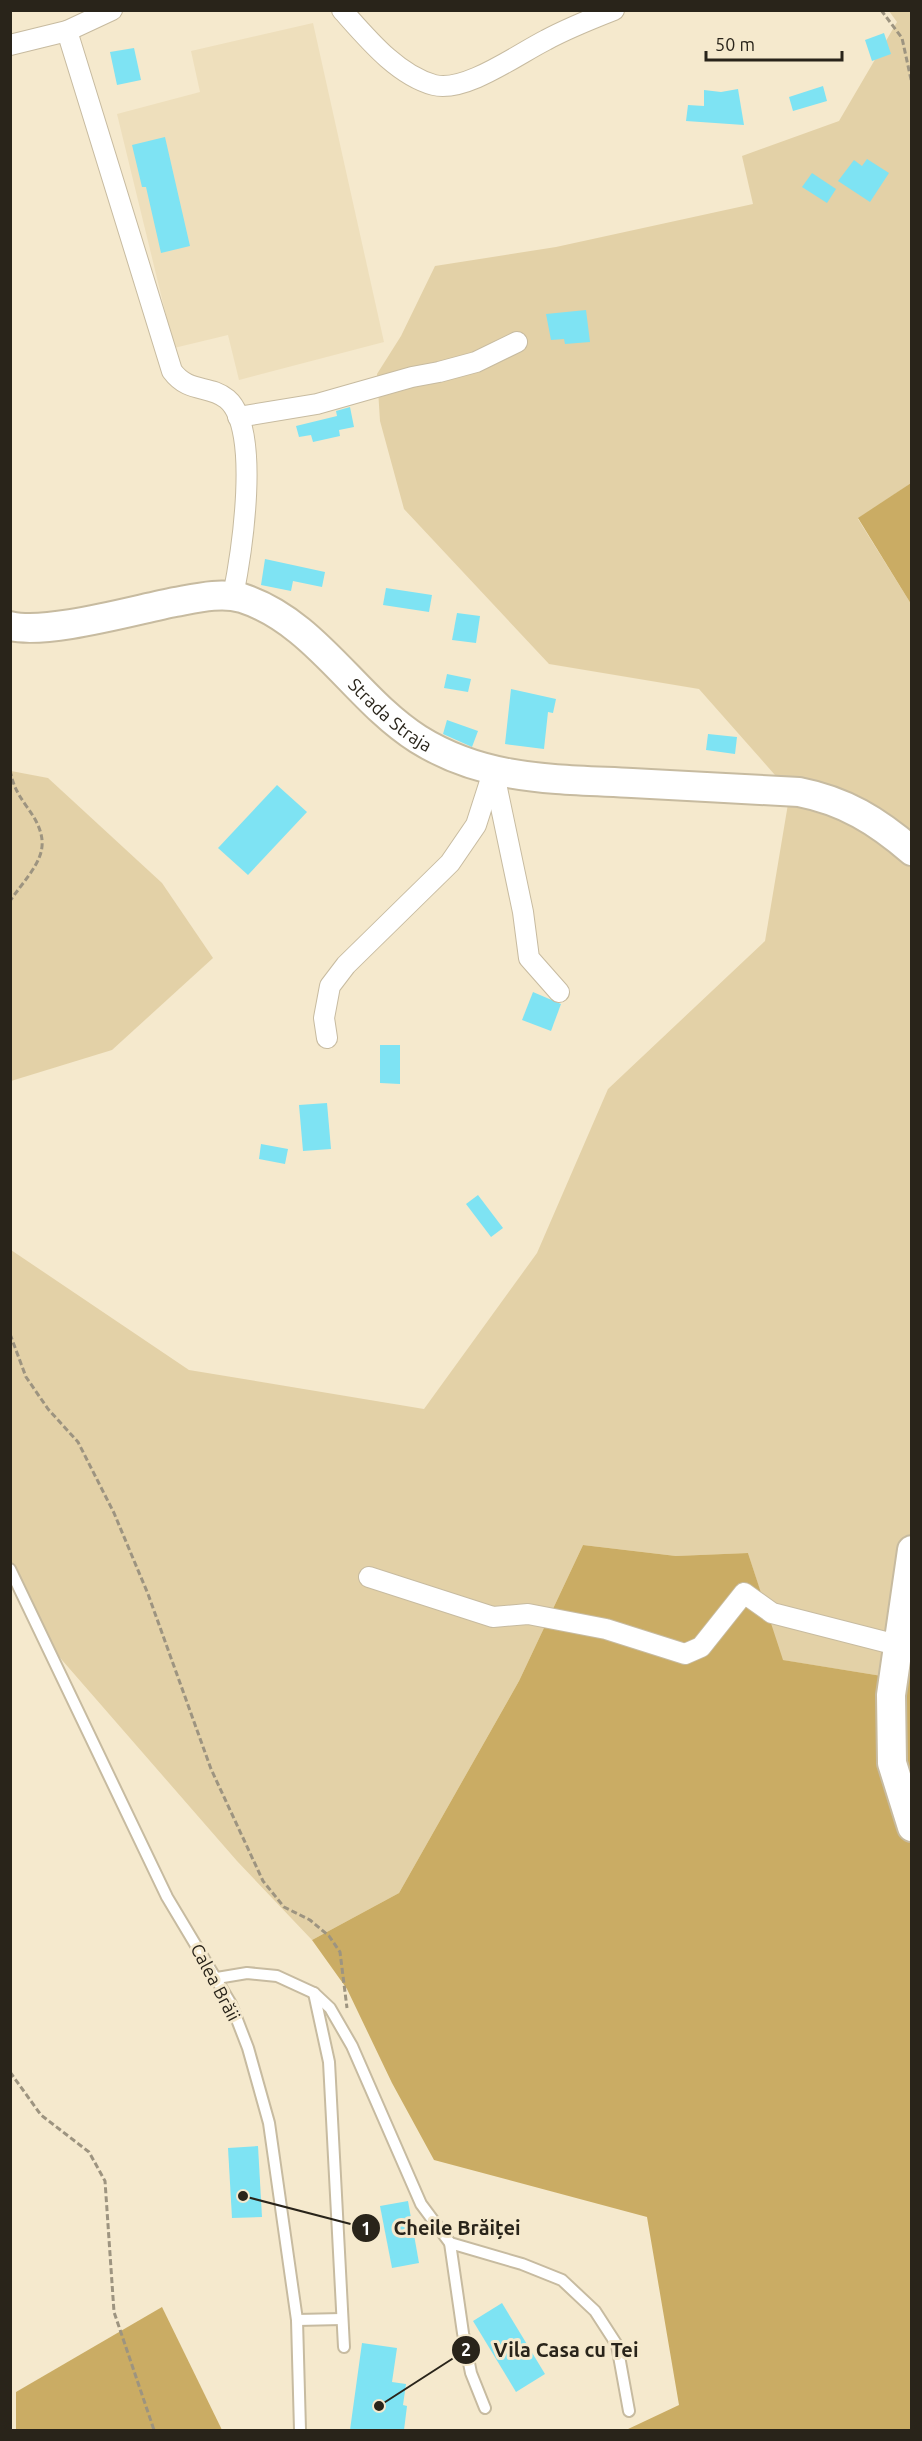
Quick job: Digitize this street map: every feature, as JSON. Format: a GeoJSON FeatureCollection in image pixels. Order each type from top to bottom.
{"type":"FeatureCollection","features":[{"type":"Feature","properties":{"kind":"main road","name":"Strada Straja"},"geometry":{"type":"LineString","coordinates":[[10,626],[41,629],[184,600],[233,596],[259,605],[304,634],[392,719],[445,755],[493,772],[574,781],[799,792],[827,797],[853,808],[882,825],[912,851]]}},
{"type":"Feature","properties":{"kind":"main road"},"geometry":{"type":"LineString","coordinates":[[912,1550],[891,1695],[892,1763],[912,1827]]}},
{"type":"Feature","properties":{"kind":"street"},"geometry":{"type":"LineString","coordinates":[[10,45],[67,31],[112,10]]}},
{"type":"Feature","properties":{"kind":"street"},"geometry":{"type":"LineString","coordinates":[[342,10],[388,58],[412,76],[434,85],[450,87],[488,72],[574,26],[614,10]]}},
{"type":"Feature","properties":{"kind":"street"},"geometry":{"type":"LineString","coordinates":[[67,31],[172,371],[188,386],[214,392],[227,399],[235,408],[238,417],[246,468],[247,504],[233,596]]}},
{"type":"Feature","properties":{"kind":"street"},"geometry":{"type":"LineString","coordinates":[[238,417],[317,404],[439,372],[476,362],[517,342]]}},
{"type":"Feature","properties":{"kind":"street"},"geometry":{"type":"LineString","coordinates":[[493,772],[523,912],[529,958],[559,992]]}},
{"type":"Feature","properties":{"kind":"street"},"geometry":{"type":"LineString","coordinates":[[327,1038],[324,1011],[330,986],[346,965],[450,863],[476,825],[493,772]]}},
{"type":"Feature","properties":{"kind":"street"},"geometry":{"type":"LineString","coordinates":[[369,1576],[493,1617],[528,1614],[606,1629],[685,1654],[701,1647],[744,1593],[771,1613],[897,1645]]}},
{"type":"Feature","properties":{"kind":"lane","name":"Calea Brăii"},"geometry":{"type":"LineString","coordinates":[[10,1569],[167,1897],[231,2004],[248,2048],[269,2123],[297,2320],[300,2430]]}},
{"type":"Feature","properties":{"kind":"lane"},"geometry":{"type":"LineString","coordinates":[[217,1978],[247,1973],[277,1976],[314,1993],[330,2008],[352,2046],[421,2204],[450,2243],[471,2373],[485,2408]]}},
{"type":"Feature","properties":{"kind":"lane"},"geometry":{"type":"LineString","coordinates":[[314,1993],[328,2062],[344,2347]]}},
{"type":"Feature","properties":{"kind":"lane"},"geometry":{"type":"LineString","coordinates":[[450,2243],[522,2264],[562,2280],[595,2311],[617,2345],[629,2411]]}},
{"type":"Feature","properties":{"kind":"lane"},"geometry":{"type":"LineString","coordinates":[[297,2320],[342,2319]]}},
{"type":"Feature","properties":{"kind":"path"},"geometry":{"type":"LineString","coordinates":[[881,10],[902,38],[912,84]]}},
{"type":"Feature","properties":{"kind":"path"},"geometry":{"type":"LineString","coordinates":[[10,770],[13,787],[36,819],[42,831],[44,845],[35,865],[10,901]]}},
{"type":"Feature","properties":{"kind":"path"},"geometry":{"type":"LineString","coordinates":[[10,1334],[26,1377],[48,1409],[78,1442],[114,1513],[148,1594],[211,1769],[263,1881],[285,1907],[310,1920],[329,1936],[340,1952],[348,2011]]}},
{"type":"Feature","properties":{"kind":"path"},"geometry":{"type":"LineString","coordinates":[[10,2073],[41,2115],[89,2152],[105,2181],[114,2312],[154,2430]]}},
{"type":"Feature","properties":{"kind":"shaded area"},"geometry":{"type":"Polygon","coordinates":[[[889,11],[911,11],[911,483],[858,519],[911,604],[911,1648],[888,1677],[782,1660],[748,1553],[676,1556],[583,1545],[519,1681],[399,1893],[312,1940],[237,1861],[55,1652],[11,1583],[11,1250],[189,1370],[424,1409],[537,1253],[608,1089],[765,941],[790,792],[699,689],[549,664],[404,509],[380,421],[377,374],[401,336],[435,266],[556,247],[753,204],[742,156],[839,121],[897,22],[889,11]]]}},
{"type":"Feature","properties":{"kind":"shaded area"},"geometry":{"type":"Polygon","coordinates":[[[313,23],[384,342],[239,380],[228,335],[174,348],[117,114],[200,92],[191,51],[313,23]]]}},
{"type":"Feature","properties":{"kind":"shaded area"},"geometry":{"type":"Polygon","coordinates":[[[911,483],[911,604],[858,518],[911,483]]]}},
{"type":"Feature","properties":{"kind":"shaded area"},"geometry":{"type":"Polygon","coordinates":[[[11,771],[48,778],[162,883],[213,958],[112,1050],[11,1081],[11,771]]]}},
{"type":"Feature","properties":{"kind":"shaded area"},"geometry":{"type":"Polygon","coordinates":[[[583,1545],[676,1556],[748,1553],[783,1660],[888,1677],[911,1648],[911,2430],[626,2430],[679,2405],[647,2217],[434,2160],[392,2083],[347,1989],[312,1940],[399,1893],[519,1681],[583,1545]]]}},
{"type":"Feature","properties":{"kind":"shaded area"},"geometry":{"type":"Polygon","coordinates":[[[162,2307],[222,2430],[16,2430],[16,2392],[162,2307]]]}},
{"type":"Feature","properties":{"kind":"building"},"geometry":{"type":"Polygon","coordinates":[[[884,33],[891,54],[872,61],[865,40],[884,33]]]}},
{"type":"Feature","properties":{"kind":"building"},"geometry":{"type":"Polygon","coordinates":[[[134,48],[141,80],[117,85],[110,52],[134,48]]]}},
{"type":"Feature","properties":{"kind":"building"},"geometry":{"type":"Polygon","coordinates":[[[823,86],[827,101],[793,111],[789,97],[823,86]]]}},
{"type":"Feature","properties":{"kind":"building"},"geometry":{"type":"Polygon","coordinates":[[[738,89],[744,125],[686,121],[688,105],[704,106],[704,90],[721,92],[738,89]]]}},
{"type":"Feature","properties":{"kind":"building"},"geometry":{"type":"Polygon","coordinates":[[[165,137],[190,246],[161,253],[146,187],[142,187],[132,145],[165,137]]]}},
{"type":"Feature","properties":{"kind":"building"},"geometry":{"type":"Polygon","coordinates":[[[867,159],[889,173],[870,202],[838,181],[854,160],[862,166],[867,159]]]}},
{"type":"Feature","properties":{"kind":"building"},"geometry":{"type":"Polygon","coordinates":[[[812,173],[836,189],[827,203],[802,187],[812,173]]]}},
{"type":"Feature","properties":{"kind":"building"},"geometry":{"type":"Polygon","coordinates":[[[586,310],[590,342],[565,344],[564,339],[551,340],[546,314],[586,310]]]}},
{"type":"Feature","properties":{"kind":"building"},"geometry":{"type":"Polygon","coordinates":[[[350,407],[354,427],[339,430],[340,436],[313,442],[311,435],[299,437],[296,426],[337,416],[336,411],[350,407]]]}},
{"type":"Feature","properties":{"kind":"building"},"geometry":{"type":"Polygon","coordinates":[[[265,559],[325,572],[322,587],[293,581],[291,591],[261,585],[265,559]]]}},
{"type":"Feature","properties":{"kind":"building"},"geometry":{"type":"Polygon","coordinates":[[[386,588],[432,595],[429,612],[383,605],[386,588]]]}},
{"type":"Feature","properties":{"kind":"building"},"geometry":{"type":"Polygon","coordinates":[[[457,613],[480,616],[476,643],[452,640],[457,613]]]}},
{"type":"Feature","properties":{"kind":"building"},"geometry":{"type":"Polygon","coordinates":[[[447,674],[471,679],[468,692],[444,688],[447,674]]]}},
{"type":"Feature","properties":{"kind":"building"},"geometry":{"type":"Polygon","coordinates":[[[511,689],[556,699],[553,713],[548,712],[544,749],[505,744],[511,689]]]}},
{"type":"Feature","properties":{"kind":"building"},"geometry":{"type":"Polygon","coordinates":[[[447,720],[478,731],[472,747],[443,734],[447,720]]]}},
{"type":"Feature","properties":{"kind":"building"},"geometry":{"type":"Polygon","coordinates":[[[708,734],[737,737],[735,754],[706,750],[708,734]]]}},
{"type":"Feature","properties":{"kind":"building"},"geometry":{"type":"Polygon","coordinates":[[[277,785],[307,812],[248,875],[218,848],[277,785]]]}},
{"type":"Feature","properties":{"kind":"building"},"geometry":{"type":"Polygon","coordinates":[[[533,992],[561,1004],[551,1031],[522,1020],[533,992]]]}},
{"type":"Feature","properties":{"kind":"building"},"geometry":{"type":"Polygon","coordinates":[[[380,1045],[400,1045],[400,1084],[380,1083],[380,1045]]]}},
{"type":"Feature","properties":{"kind":"building"},"geometry":{"type":"Polygon","coordinates":[[[327,1103],[331,1149],[303,1151],[299,1105],[327,1103]]]}},
{"type":"Feature","properties":{"kind":"building"},"geometry":{"type":"Polygon","coordinates":[[[261,1144],[288,1149],[285,1164],[259,1159],[261,1144]]]}},
{"type":"Feature","properties":{"kind":"building"},"geometry":{"type":"Polygon","coordinates":[[[478,1195],[503,1228],[491,1237],[466,1204],[478,1195]]]}},
{"type":"Feature","properties":{"kind":"building"},"geometry":{"type":"Polygon","coordinates":[[[258,2146],[262,2217],[232,2218],[228,2148],[258,2146]]]}},
{"type":"Feature","properties":{"kind":"building"},"geometry":{"type":"Polygon","coordinates":[[[408,2201],[419,2263],[392,2268],[380,2206],[408,2201]]]}},
{"type":"Feature","properties":{"kind":"building"},"geometry":{"type":"Polygon","coordinates":[[[502,2303],[545,2374],[516,2392],[473,2321],[502,2303]]]}},
{"type":"Feature","properties":{"kind":"building"},"geometry":{"type":"Polygon","coordinates":[[[362,2343],[397,2348],[392,2382],[406,2384],[403,2405],[407,2406],[404,2430],[350,2430],[362,2343]]]}},
{"type":"Feature","properties":{"kind":"place","name":"Cheile Brăiței"},"geometry":{"type":"Point","coordinates":[243,2196]}},
{"type":"Feature","properties":{"kind":"place","name":"Vila Casa cu Tei"},"geometry":{"type":"Point","coordinates":[379,2406]}}]}
